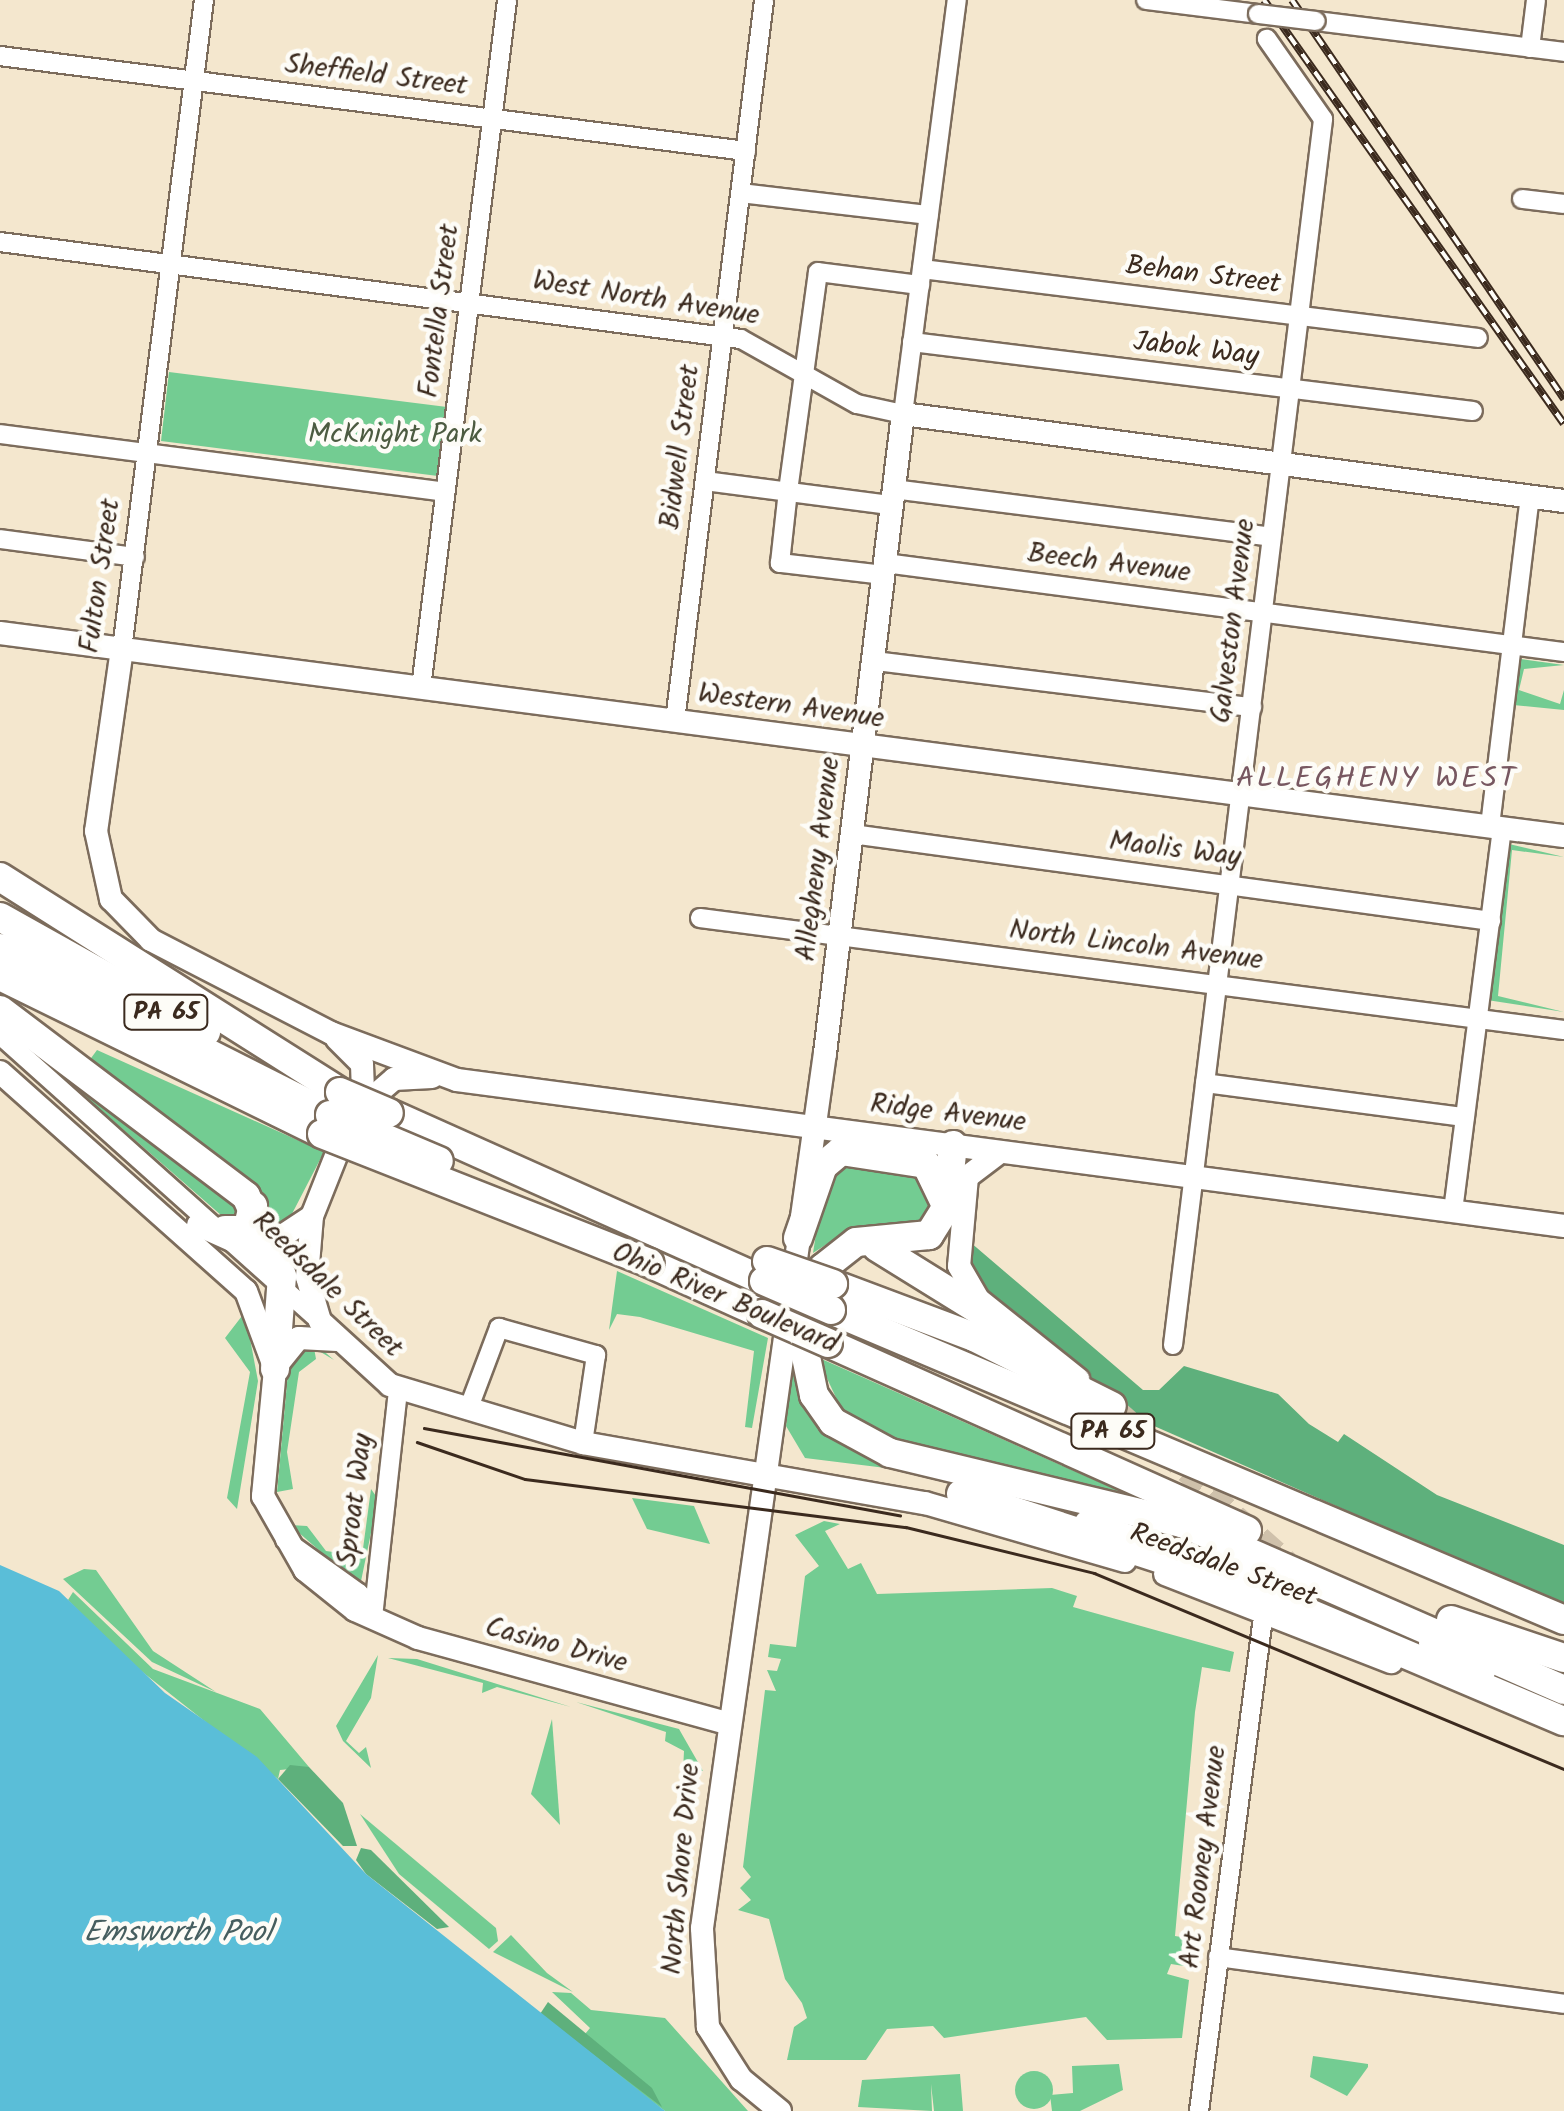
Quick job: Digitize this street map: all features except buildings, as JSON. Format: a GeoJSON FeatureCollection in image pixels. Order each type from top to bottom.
{"type":"FeatureCollection","features":[{"type":"Feature","properties":{"kind":"highway"},"geometry":{"type":"LineString","coordinates":[[0,878],[337,1112]]}},
{"type":"Feature","properties":{"kind":"highway","name":"Ohio River Boulevard"},"geometry":{"type":"LineString","coordinates":[[0,917],[337,1112],[389,1113],[578,1195],[832,1297],[1395,1552]]}},
{"type":"Feature","properties":{"kind":"highway"},"geometry":{"type":"LineString","coordinates":[[0,948],[337,1112]]}},
{"type":"Feature","properties":{"kind":"highway","name":"Ohio River Boulevard"},"geometry":{"type":"LineString","coordinates":[[6,979],[337,1112],[649,1263],[1450,1620]]}},
{"type":"Feature","properties":{"kind":"highway"},"geometry":{"type":"LineString","coordinates":[[0,1010],[208,1160],[253,1206],[261,1250],[284,1290],[275,1369]]}},
{"type":"Feature","properties":{"kind":"highway"},"geometry":{"type":"LineString","coordinates":[[952,1145],[946,1208],[914,1243],[856,1242],[823,1268],[805,1352],[814,1395],[847,1432],[890,1453],[1182,1523],[1526,1669],[1564,1690]]}},
{"type":"Feature","properties":{"kind":"highway"},"geometry":{"type":"LineString","coordinates":[[798,1238],[823,1166],[842,1151],[926,1164],[946,1208]]}},
{"type":"Feature","properties":{"kind":"highway"},"geometry":{"type":"LineString","coordinates":[[226,1230],[247,1230],[253,1206]]}},
{"type":"Feature","properties":{"kind":"highway"},"geometry":{"type":"LineString","coordinates":[[856,1242],[890,1252],[1014,1332]]}},
{"type":"Feature","properties":{"kind":"highway"},"geometry":{"type":"LineString","coordinates":[[832,1297],[974,1337],[1112,1406]]}},
{"type":"Feature","properties":{"kind":"highway"},"geometry":{"type":"LineString","coordinates":[[961,1494],[1276,1607],[1564,1720]]}},
{"type":"Feature","properties":{"kind":"highway"},"geometry":{"type":"LineString","coordinates":[[1395,1552],[1564,1620]]}},
{"type":"Feature","properties":{"kind":"highway"},"geometry":{"type":"LineString","coordinates":[[1395,1552],[1564,1638]]}},
{"type":"Feature","properties":{"kind":"highway"},"geometry":{"type":"LineString","coordinates":[[1450,1620],[1564,1658]]}},
{"type":"Feature","properties":{"kind":"highway"},"geometry":{"type":"LineString","coordinates":[[1450,1620],[1564,1676]]}},
{"type":"Feature","properties":{"kind":"main road","name":"West North Avenue"},"geometry":{"type":"LineString","coordinates":[[903,414],[1564,501]]}},
{"type":"Feature","properties":{"kind":"main road","name":"Allegheny Avenue"},"geometry":{"type":"LineString","coordinates":[[726,1723],[766,1475],[840,936],[903,414]]}},
{"type":"Feature","properties":{"kind":"main road","name":"Western Avenue"},"geometry":{"type":"LineString","coordinates":[[3,633],[864,748],[1564,836]]}},
{"type":"Feature","properties":{"kind":"main road","name":"Fulton Street"},"geometry":{"type":"LineString","coordinates":[[122,649],[96,831],[110,899],[151,940],[331,1033]]}},
{"type":"Feature","properties":{"kind":"main road","name":"Ridge Avenue"},"geometry":{"type":"LineString","coordinates":[[331,1033],[457,1080],[1564,1226]]}},
{"type":"Feature","properties":{"kind":"main road"},"geometry":{"type":"LineString","coordinates":[[320,1321],[306,1268],[312,1216],[337,1112],[364,1072],[331,1033]]}},
{"type":"Feature","properties":{"kind":"main road"},"geometry":{"type":"LineString","coordinates":[[0,1072],[97,1155],[213,1238],[261,1250],[312,1216]]}},
{"type":"Feature","properties":{"kind":"main road"},"geometry":{"type":"LineString","coordinates":[[337,1112],[401,1076],[457,1080]]}},
{"type":"Feature","properties":{"kind":"main road"},"geometry":{"type":"LineString","coordinates":[[1000,1152],[967,1177],[957,1255],[972,1294],[1014,1332],[1112,1406]]}},
{"type":"Feature","properties":{"kind":"main road","name":"Casino Drive"},"geometry":{"type":"LineString","coordinates":[[97,1155],[213,1256],[256,1307],[275,1369],[262,1470],[281,1538],[320,1584],[373,1617],[443,1646],[726,1723]]}},
{"type":"Feature","properties":{"kind":"main road","name":"Reedsdale Street"},"geometry":{"type":"LineString","coordinates":[[320,1321],[398,1389],[583,1443],[852,1487],[961,1494],[1176,1548],[1564,1706]]}},
{"type":"Feature","properties":{"kind":"main road"},"geometry":{"type":"LineString","coordinates":[[275,1369],[299,1338],[338,1340]]}},
{"type":"Feature","properties":{"kind":"main road","name":"Reedsdale Street"},"geometry":{"type":"LineString","coordinates":[[852,1487],[1026,1531],[1276,1607],[1564,1733]]}},
{"type":"Feature","properties":{"kind":"main road"},"geometry":{"type":"LineString","coordinates":[[1338,1592],[1484,1672]]}},
{"type":"Feature","properties":{"kind":"main road","name":"North Shore Drive"},"geometry":{"type":"LineString","coordinates":[[726,1723],[702,2001],[720,2052],[780,2111]]}},
{"type":"Feature","properties":{"kind":"street","name":"Fulton Street"},"geometry":{"type":"LineString","coordinates":[[122,649],[204,0]]}},
{"type":"Feature","properties":{"kind":"street","name":"Fontella Street"},"geometry":{"type":"LineString","coordinates":[[421,688],[506,0]]}},
{"type":"Feature","properties":{"kind":"street","name":"Bidwell Street"},"geometry":{"type":"LineString","coordinates":[[675,721],[764,0]]}},
{"type":"Feature","properties":{"kind":"street","name":"Allegheny Avenue"},"geometry":{"type":"LineString","coordinates":[[903,414],[957,0]]}},
{"type":"Feature","properties":{"kind":"street"},"geometry":{"type":"LineString","coordinates":[[1146,0],[1564,52]]}},
{"type":"Feature","properties":{"kind":"street"},"geometry":{"type":"LineString","coordinates":[[1530,48],[1536,0]]}},
{"type":"Feature","properties":{"kind":"street","name":"Galveston Avenue"},"geometry":{"type":"LineString","coordinates":[[1173,1345],[1323,118],[1267,38]]}},
{"type":"Feature","properties":{"kind":"street","name":"Sheffield Street"},"geometry":{"type":"LineString","coordinates":[[0,56],[746,151]]}},
{"type":"Feature","properties":{"kind":"street"},"geometry":{"type":"LineString","coordinates":[[740,192],[929,214]]}},
{"type":"Feature","properties":{"kind":"street"},"geometry":{"type":"LineString","coordinates":[[1522,199],[1564,204]]}},
{"type":"Feature","properties":{"kind":"street","name":"West North Avenue"},"geometry":{"type":"LineString","coordinates":[[0,242],[723,336],[804,370],[857,404],[903,414]]}},
{"type":"Feature","properties":{"kind":"street","name":"Behan Street"},"geometry":{"type":"LineString","coordinates":[[804,370],[818,272],[921,277],[1478,338]]}},
{"type":"Feature","properties":{"kind":"street","name":"Jabok Way"},"geometry":{"type":"LineString","coordinates":[[912,342],[1473,411]]}},
{"type":"Feature","properties":{"kind":"street"},"geometry":{"type":"LineString","coordinates":[[788,492],[804,370]]}},
{"type":"Feature","properties":{"kind":"street"},"geometry":{"type":"LineString","coordinates":[[0,434],[445,492]]}},
{"type":"Feature","properties":{"kind":"street"},"geometry":{"type":"LineString","coordinates":[[705,481],[1271,537]]}},
{"type":"Feature","properties":{"kind":"street","name":"Beech Avenue"},"geometry":{"type":"LineString","coordinates":[[788,492],[780,563],[885,569],[1564,652]]}},
{"type":"Feature","properties":{"kind":"street"},"geometry":{"type":"LineString","coordinates":[[1453,1211],[1490,922],[1512,645],[1530,496]]}},
{"type":"Feature","properties":{"kind":"street"},"geometry":{"type":"LineString","coordinates":[[0,539],[135,556]]}},
{"type":"Feature","properties":{"kind":"street"},"geometry":{"type":"LineString","coordinates":[[874,661],[1252,707]]}},
{"type":"Feature","properties":{"kind":"street","name":"Maolis Way"},"geometry":{"type":"LineString","coordinates":[[852,834],[1490,922]]}},
{"type":"Feature","properties":{"kind":"street","name":"North Lincoln Avenue"},"geometry":{"type":"LineString","coordinates":[[700,918],[1564,1030]]}},
{"type":"Feature","properties":{"kind":"street","name":"Reedsdale Street"},"geometry":{"type":"LineString","coordinates":[[0,1035],[226,1230],[261,1250]]}},
{"type":"Feature","properties":{"kind":"street"},"geometry":{"type":"LineString","coordinates":[[1205,1082],[1465,1117]]}},
{"type":"Feature","properties":{"kind":"street","name":"Reedsdale Street"},"geometry":{"type":"LineString","coordinates":[[284,1290],[320,1321]]}},
{"type":"Feature","properties":{"kind":"street"},"geometry":{"type":"LineString","coordinates":[[468,1410],[499,1328],[596,1355],[583,1443]]}},
{"type":"Feature","properties":{"kind":"street","name":"Sproat Way"},"geometry":{"type":"LineString","coordinates":[[373,1617],[398,1389]]}},
{"type":"Feature","properties":{"kind":"street","name":"Art Rooney Avenue"},"geometry":{"type":"LineString","coordinates":[[1200,2111],[1218,1957],[1276,1607]]}},
{"type":"Feature","properties":{"kind":"street"},"geometry":{"type":"LineString","coordinates":[[1218,1957],[1564,2004]]}},
{"type":"Feature","properties":{"kind":"green space","name":"McKnight Park"},"geometry":{"type":"Polygon","coordinates":[[[169,372],[447,407],[438,476],[161,441],[169,372]]]}},
{"type":"Feature","properties":{"kind":"green space"},"geometry":{"type":"Polygon","coordinates":[[[1514,658],[1564,665],[1524,669],[1519,690],[1560,704],[1564,690],[1564,710],[1513,705],[1514,658]]]}},
{"type":"Feature","properties":{"kind":"green space"},"geometry":{"type":"Polygon","coordinates":[[[1509,844],[1564,857],[1512,850],[1498,996],[1564,1012],[1487,1000],[1509,844]]]}},
{"type":"Feature","properties":{"kind":"green space"},"geometry":{"type":"Polygon","coordinates":[[[97,1050],[324,1152],[280,1237],[234,1170],[86,1065],[97,1050]]]}},
{"type":"Feature","properties":{"kind":"green space"},"geometry":{"type":"Polygon","coordinates":[[[78,1075],[248,1214],[230,1223],[71,1084],[78,1075]]]}},
{"type":"Feature","properties":{"kind":"green space"},"geometry":{"type":"Polygon","coordinates":[[[843,1161],[909,1166],[937,1192],[924,1227],[847,1231],[813,1253],[824,1182],[843,1161]]]}},
{"type":"Feature","properties":{"kind":"green space"},"geometry":{"type":"Polygon","coordinates":[[[970,1242],[1143,1390],[1159,1390],[1184,1366],[1278,1394],[1309,1424],[1338,1442],[1344,1434],[1437,1495],[1564,1545],[1564,1606],[1129,1415],[991,1297],[969,1264],[970,1242]]]}},
{"type":"Feature","properties":{"kind":"green space"},"geometry":{"type":"Polygon","coordinates":[[[617,1271],[768,1338],[752,1428],[745,1427],[754,1351],[640,1317],[617,1314],[609,1330],[617,1271]]]}},
{"type":"Feature","properties":{"kind":"green space"},"geometry":{"type":"Polygon","coordinates":[[[245,1312],[258,1381],[237,1509],[227,1498],[250,1372],[225,1338],[245,1312]]]}},
{"type":"Feature","properties":{"kind":"green space"},"geometry":{"type":"Polygon","coordinates":[[[319,1347],[334,1360],[314,1348],[316,1359],[299,1372],[287,1452],[293,1489],[277,1492],[289,1361],[297,1350],[319,1347]]]}},
{"type":"Feature","properties":{"kind":"green space"},"geometry":{"type":"Polygon","coordinates":[[[794,1350],[858,1452],[1096,1504],[1205,1546],[910,1471],[805,1458],[786,1426],[794,1350]]]}},
{"type":"Feature","properties":{"kind":"green space"},"geometry":{"type":"Polygon","coordinates":[[[817,1357],[1124,1493],[1123,1497],[905,1445],[846,1419],[817,1357]]]}},
{"type":"Feature","properties":{"kind":"green space"},"geometry":{"type":"Polygon","coordinates":[[[371,1489],[378,1499],[360,1586],[290,1525],[307,1526],[326,1551],[362,1556],[371,1489]]]}},
{"type":"Feature","properties":{"kind":"green space"},"geometry":{"type":"Polygon","coordinates":[[[632,1498],[694,1506],[710,1544],[647,1529],[632,1498]]]}},
{"type":"Feature","properties":{"kind":"green space"},"geometry":{"type":"Polygon","coordinates":[[[824,1521],[840,1524],[825,1531],[848,1569],[861,1563],[877,1594],[1052,1588],[1077,1596],[1073,1607],[1234,1652],[1230,1672],[1202,1667],[1195,1712],[1175,1936],[1193,1939],[1190,1967],[1171,1964],[1167,1974],[1189,1980],[1182,2038],[1107,2040],[1086,2017],[944,2038],[933,2026],[887,2029],[866,2060],[787,2060],[794,2027],[807,2018],[802,2003],[785,1979],[769,1919],[738,1910],[751,1900],[740,1888],[751,1877],[743,1867],[765,1690],[776,1691],[767,1670],[777,1671],[781,1659],[768,1657],[770,1644],[796,1647],[805,1576],[819,1566],[795,1535],[824,1521]]]}},
{"type":"Feature","properties":{"kind":"green space"},"geometry":{"type":"Polygon","coordinates":[[[84,1569],[96,1570],[153,1651],[216,1692],[152,1662],[63,1579],[84,1569]]]}},
{"type":"Feature","properties":{"kind":"green space"},"geometry":{"type":"Polygon","coordinates":[[[73,1592],[153,1669],[260,1709],[309,1767],[280,1770],[278,1779],[126,1659],[68,1600],[73,1592]]]}},
{"type":"Feature","properties":{"kind":"green space"},"geometry":{"type":"Polygon","coordinates":[[[378,1655],[371,1698],[346,1741],[359,1753],[366,1747],[371,1768],[343,1741],[336,1726],[378,1655]]]}},
{"type":"Feature","properties":{"kind":"green space"},"geometry":{"type":"Polygon","coordinates":[[[388,1658],[417,1659],[571,1707],[497,1687],[482,1693],[483,1683],[388,1658]]]}},
{"type":"Feature","properties":{"kind":"green space"},"geometry":{"type":"Polygon","coordinates":[[[576,1702],[679,1729],[703,1771],[683,1771],[684,1751],[665,1741],[666,1732],[576,1702]]]}},
{"type":"Feature","properties":{"kind":"green space"},"geometry":{"type":"Polygon","coordinates":[[[552,1719],[560,1825],[531,1794],[552,1719]]]}},
{"type":"Feature","properties":{"kind":"green space"},"geometry":{"type":"Polygon","coordinates":[[[290,1765],[309,1767],[343,1803],[357,1846],[343,1846],[278,1779],[290,1765]]]}},
{"type":"Feature","properties":{"kind":"green space"},"geometry":{"type":"Polygon","coordinates":[[[360,1814],[496,1928],[498,1941],[489,1949],[399,1874],[360,1814]]]}},
{"type":"Feature","properties":{"kind":"green space"},"geometry":{"type":"Polygon","coordinates":[[[361,1848],[371,1850],[449,1927],[437,1929],[366,1874],[356,1860],[361,1848]]]}},
{"type":"Feature","properties":{"kind":"green space"},"geometry":{"type":"Polygon","coordinates":[[[511,1935],[547,1973],[573,1992],[493,1952],[511,1935]]]}},
{"type":"Feature","properties":{"kind":"green space"},"geometry":{"type":"Polygon","coordinates":[[[552,1992],[571,1993],[591,2010],[665,2018],[748,2111],[665,2111],[576,2045],[590,2028],[552,1992]]]}},
{"type":"Feature","properties":{"kind":"green space"},"geometry":{"type":"Polygon","coordinates":[[[548,2002],[652,2088],[662,2107],[540,2014],[548,2002]]]}},
{"type":"Feature","properties":{"kind":"green space"},"geometry":{"type":"Polygon","coordinates":[[[1313,2056],[1368,2067],[1347,2096],[1310,2077],[1313,2056]]]}},
{"type":"Feature","properties":{"kind":"green space"},"geometry":{"type":"Polygon","coordinates":[[[1119,2064],[1123,2090],[1080,2111],[1052,2111],[1050,2095],[1073,2093],[1072,2066],[1119,2064]]]}},
{"type":"Feature","properties":{"kind":"green space"},"geometry":{"type":"Polygon","coordinates":[[[1034,2071],[1048,2076],[1053,2090],[1048,2104],[1034,2109],[1020,2104],[1015,2090],[1020,2076],[1034,2071]]]}},
{"type":"Feature","properties":{"kind":"green space"},"geometry":{"type":"Polygon","coordinates":[[[960,2074],[963,2111],[934,2111],[931,2084],[932,2111],[858,2107],[862,2080],[960,2074]]]}},
{"type":"Feature","properties":{"kind":"water","name":"Emsworth Pool"},"geometry":{"type":"Polygon","coordinates":[[[0,1565],[59,1591],[165,1693],[257,1757],[366,1874],[665,2111],[0,2111],[0,1565]]]}},
{"type":"Feature","properties":{"kind":"tunnel"},"geometry":{"type":"LineString","coordinates":[[1112,1406],[1288,1562]]}},
{"type":"Feature","properties":{"kind":"tram line"},"geometry":{"type":"LineString","coordinates":[[424,1428],[900,1515]]}},
{"type":"Feature","properties":{"kind":"tram line"},"geometry":{"type":"LineString","coordinates":[[417,1442],[525,1479],[906,1527],[1094,1573],[1564,1769]]}},
{"type":"Feature","properties":{"kind":"railway"},"geometry":{"type":"LineString","coordinates":[[1264,0],[1564,424]]}},
{"type":"Feature","properties":{"kind":"railway"},"geometry":{"type":"LineString","coordinates":[[1292,0],[1564,399]]}},
{"type":"Feature","properties":{"kind":"district","name":"ALLEGHENY WEST"},"geometry":{"type":"Point","coordinates":[1377,779]}}]}
